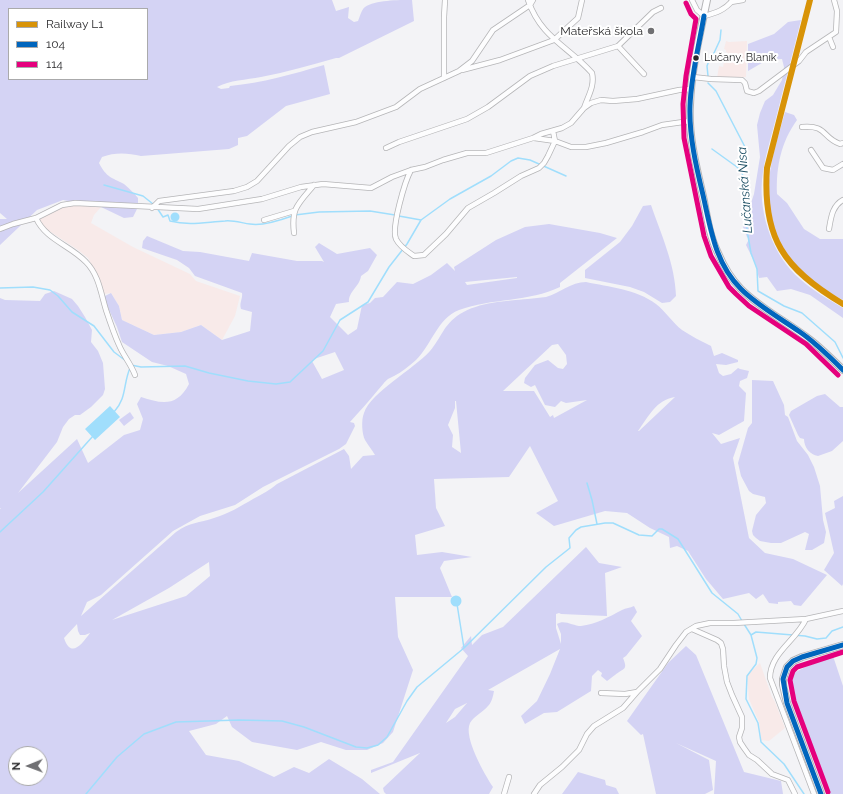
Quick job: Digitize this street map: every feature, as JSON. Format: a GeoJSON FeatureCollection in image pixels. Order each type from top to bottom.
{"type":"FeatureCollection","features":[{"type":"Feature","properties":{"kind":"main road"},"geometry":{"type":"LineString","coordinates":[[707,0],[691,89],[690,121],[691,138],[711,235],[717,253],[736,283],[753,300],[810,339],[843,370]]}},
{"type":"Feature","properties":{"kind":"main road"},"geometry":{"type":"LineString","coordinates":[[821,794],[787,703],[783,679],[787,667],[793,661],[843,645]]}},
{"type":"Feature","properties":{"kind":"street"},"geometry":{"type":"LineString","coordinates":[[444,78],[445,0]]}},
{"type":"Feature","properties":{"kind":"street"},"geometry":{"type":"LineString","coordinates":[[459,71],[472,61],[493,30],[533,0]]}},
{"type":"Feature","properties":{"kind":"street"},"geometry":{"type":"LineString","coordinates":[[152,208],[159,201],[234,191],[247,187],[257,181],[289,146],[300,137],[312,132],[356,122],[396,107],[420,89],[459,71],[500,60],[554,40],[578,18],[582,0]]}},
{"type":"Feature","properties":{"kind":"street"},"geometry":{"type":"LineString","coordinates":[[692,0],[696,10],[704,16],[724,9],[732,1],[743,0]]}},
{"type":"Feature","properties":{"kind":"street"},"geometry":{"type":"LineString","coordinates":[[693,76],[711,79],[742,80],[744,81],[747,91],[754,93],[759,91],[799,61],[806,52],[836,32],[837,11],[834,0]]}},
{"type":"Feature","properties":{"kind":"street"},"geometry":{"type":"LineString","coordinates":[[529,3],[541,26],[554,40],[592,73],[593,78],[591,91],[584,108]]}},
{"type":"Feature","properties":{"kind":"street"},"geometry":{"type":"LineString","coordinates":[[386,148],[399,142],[467,119],[488,107],[530,76],[553,66],[618,46],[653,12],[661,8]]}},
{"type":"Feature","properties":{"kind":"street"},"geometry":{"type":"LineString","coordinates":[[829,37],[833,46]]}},
{"type":"Feature","properties":{"kind":"street"},"geometry":{"type":"LineString","coordinates":[[618,46],[644,74]]}},
{"type":"Feature","properties":{"kind":"street"},"geometry":{"type":"LineString","coordinates":[[0,229],[36,218],[62,205],[75,203],[152,208],[198,209],[262,199],[300,187],[314,185],[323,184],[371,188],[392,177],[411,170],[467,153],[486,153],[562,128],[571,123],[584,108],[591,103],[601,100],[613,101],[637,99],[679,90],[691,89]]}},
{"type":"Feature","properties":{"kind":"street"},"geometry":{"type":"LineString","coordinates":[[533,138],[555,141],[570,147],[586,147],[644,132],[662,124],[690,121]]}},
{"type":"Feature","properties":{"kind":"street"},"geometry":{"type":"LineString","coordinates":[[802,127],[814,126],[821,129],[834,141],[840,144],[843,143]]}},
{"type":"Feature","properties":{"kind":"street"},"geometry":{"type":"LineString","coordinates":[[411,170],[406,180],[394,229],[396,238],[404,249],[414,256],[424,255],[446,234],[468,208],[521,176],[539,168],[544,163],[555,141],[553,131]]}},
{"type":"Feature","properties":{"kind":"street"},"geometry":{"type":"LineString","coordinates":[[811,150],[823,168],[833,170],[843,164]]}},
{"type":"Feature","properties":{"kind":"street"},"geometry":{"type":"LineString","coordinates":[[294,233],[294,211],[314,185]]}},
{"type":"Feature","properties":{"kind":"street"},"geometry":{"type":"LineString","coordinates":[[830,229],[832,212],[839,202],[843,200]]}},
{"type":"Feature","properties":{"kind":"street"},"geometry":{"type":"LineString","coordinates":[[264,220],[294,211]]}},
{"type":"Feature","properties":{"kind":"street"},"geometry":{"type":"LineString","coordinates":[[36,218],[47,234],[87,262],[94,274],[118,345],[129,365],[133,369],[135,375]]}},
{"type":"Feature","properties":{"kind":"street"},"geometry":{"type":"LineString","coordinates":[[534,794],[540,786],[579,750],[587,734],[594,726],[623,708],[660,669],[686,632],[710,623],[806,619],[843,611]]}},
{"type":"Feature","properties":{"kind":"street"},"geometry":{"type":"LineString","coordinates":[[806,619],[793,639],[779,653],[771,667],[770,678],[814,794]]}},
{"type":"Feature","properties":{"kind":"street"},"geometry":{"type":"LineString","coordinates":[[692,629],[721,643],[727,682],[742,717],[742,728],[739,737],[740,742],[749,755],[766,767],[772,774],[788,780],[795,794]]}},
{"type":"Feature","properties":{"kind":"street"},"geometry":{"type":"LineString","coordinates":[[602,694],[625,694],[637,692]]}},
{"type":"Feature","properties":{"kind":"street"},"geometry":{"type":"LineString","coordinates":[[504,794],[509,777]]}},
{"type":"Feature","properties":{"kind":"shaded area"},"geometry":{"type":"Polygon","coordinates":[[[0,0],[332,0],[336,11],[349,7],[348,18],[354,22],[358,21],[362,10],[369,5],[387,1],[412,0],[414,21],[339,58],[217,87],[221,89],[229,88],[230,86],[242,85],[289,75],[324,65],[330,94],[286,106],[247,136],[238,138],[238,145],[229,149],[141,156],[117,154],[102,157],[99,163],[104,172],[124,184],[138,198],[138,207],[133,217],[124,218],[101,207],[63,200],[37,210],[0,245],[0,219],[7,219],[0,213],[0,0]]]}},
{"type":"Feature","properties":{"kind":"shaded area"},"geometry":{"type":"Polygon","coordinates":[[[801,20],[764,164],[762,180],[763,207],[770,234],[782,259],[790,270],[805,283],[821,295],[843,308],[843,318],[810,295],[791,289],[777,291],[767,277],[759,278],[755,263],[746,245],[749,239],[743,227],[754,194],[760,157],[757,125],[760,113],[765,101],[773,95],[782,80],[784,67],[782,59],[767,60],[748,71],[748,44],[774,34],[788,22],[801,20]]]}},
{"type":"Feature","properties":{"kind":"shaded area"},"geometry":{"type":"Polygon","coordinates":[[[726,41],[747,41],[746,77],[717,78],[719,66],[723,67],[724,62],[726,63],[728,53],[724,49],[726,41]]]}},
{"type":"Feature","properties":{"kind":"shaded area"},"geometry":{"type":"Polygon","coordinates":[[[785,112],[794,115],[797,120],[783,146],[777,174],[777,194],[787,203],[804,229],[820,239],[843,239],[843,300],[826,290],[797,267],[777,237],[771,220],[769,201],[770,172],[785,112]]]}},
{"type":"Feature","properties":{"kind":"shaded area"},"geometry":{"type":"Polygon","coordinates":[[[69,205],[101,207],[94,215],[91,223],[133,247],[190,274],[196,281],[240,296],[235,316],[222,340],[201,325],[181,332],[154,335],[122,320],[119,306],[111,293],[104,294],[88,258],[34,221],[61,207],[69,205]]]}},
{"type":"Feature","properties":{"kind":"shaded area"},"geometry":{"type":"Polygon","coordinates":[[[651,205],[667,249],[673,272],[676,296],[670,302],[662,303],[644,292],[630,287],[585,278],[585,270],[620,242],[632,226],[643,206],[651,205]]]}},
{"type":"Feature","properties":{"kind":"shaded area"},"geometry":{"type":"Polygon","coordinates":[[[175,212],[180,217],[175,222],[170,217],[175,212]]]}},
{"type":"Feature","properties":{"kind":"shaded area"},"geometry":{"type":"Polygon","coordinates":[[[549,224],[600,233],[617,238],[560,283],[560,287],[548,292],[523,298],[484,303],[459,310],[451,314],[445,319],[422,354],[403,371],[387,380],[350,422],[354,423],[355,426],[346,444],[339,449],[263,487],[235,505],[200,516],[173,531],[101,595],[87,602],[81,616],[176,532],[190,524],[214,518],[229,512],[266,492],[277,484],[344,449],[349,456],[351,469],[363,456],[375,455],[365,440],[363,431],[363,416],[368,405],[384,389],[430,351],[454,318],[467,310],[484,305],[502,301],[546,297],[581,282],[622,289],[640,295],[656,304],[682,330],[711,346],[714,356],[722,353],[738,360],[738,362],[726,365],[716,364],[719,373],[723,376],[731,374],[738,368],[749,371],[747,378],[740,381],[739,386],[746,393],[744,421],[719,435],[712,433],[721,444],[740,438],[733,458],[749,538],[765,553],[793,559],[827,575],[801,606],[794,605],[791,601],[778,602],[778,604],[769,603],[763,594],[756,599],[749,593],[723,599],[706,579],[688,551],[677,546],[670,548],[669,537],[650,528],[627,513],[605,511],[554,526],[536,513],[558,501],[530,446],[509,477],[434,479],[436,508],[445,526],[415,535],[417,555],[442,552],[472,557],[444,561],[440,568],[452,597],[395,597],[398,637],[413,670],[393,732],[383,743],[367,750],[346,750],[321,742],[297,750],[252,742],[232,727],[227,716],[216,724],[189,731],[206,755],[239,761],[274,777],[294,767],[309,773],[329,759],[362,779],[380,794],[0,794],[0,298],[5,300],[40,301],[45,294],[54,291],[72,299],[78,306],[92,330],[91,342],[98,351],[103,363],[105,389],[103,395],[80,415],[75,415],[69,419],[63,427],[57,442],[18,493],[77,439],[88,463],[124,435],[140,430],[143,419],[137,404],[141,397],[156,401],[168,402],[179,397],[189,384],[186,374],[168,366],[152,362],[122,342],[117,327],[103,297],[111,293],[119,306],[122,320],[154,335],[181,332],[201,325],[222,340],[250,331],[252,312],[241,309],[240,304],[242,293],[195,276],[189,268],[177,260],[142,248],[143,241],[147,236],[183,251],[200,252],[249,261],[252,253],[297,261],[324,262],[315,247],[319,243],[337,254],[370,248],[377,255],[368,271],[361,276],[359,283],[350,295],[349,302],[336,304],[330,317],[348,335],[357,329],[362,305],[370,303],[375,298],[383,297],[397,282],[413,284],[431,275],[447,263],[455,271],[454,267],[496,240],[525,227],[549,224]],[[517,277],[465,282],[467,285],[517,277]],[[558,344],[552,345],[503,391],[534,391],[550,417],[553,415],[554,418],[587,400],[566,403],[561,401],[555,407],[545,405],[535,385],[531,387],[524,383],[525,378],[535,365],[548,360],[558,368],[563,369],[567,364],[566,355],[558,344]],[[335,352],[312,361],[322,379],[344,370],[335,352]],[[675,397],[658,405],[638,431],[675,397]],[[456,401],[455,408],[448,425],[453,435],[452,447],[461,453],[456,401]],[[209,562],[169,588],[112,620],[186,596],[210,576],[209,562]],[[77,624],[64,638],[70,648],[73,649],[77,648],[90,633],[80,635],[77,624]]]}},
{"type":"Feature","properties":{"kind":"shaded area"},"geometry":{"type":"Polygon","coordinates":[[[752,380],[773,381],[784,405],[785,415],[788,417],[797,441],[808,455],[814,467],[820,486],[823,520],[826,532],[824,543],[812,550],[805,550],[809,534],[805,532],[781,543],[760,541],[753,535],[752,531],[756,515],[766,503],[765,497],[753,494],[749,491],[741,476],[738,463],[748,428],[752,423],[752,380]]]}},
{"type":"Feature","properties":{"kind":"shaded area"},"geometry":{"type":"Polygon","coordinates":[[[825,394],[840,407],[843,407],[843,441],[832,451],[818,456],[812,454],[808,450],[804,439],[800,438],[798,435],[789,415],[791,411],[817,396],[825,394]]]}},
{"type":"Feature","properties":{"kind":"shaded area"},"geometry":{"type":"Polygon","coordinates":[[[110,406],[120,417],[95,440],[85,429],[110,406]]]}},
{"type":"Feature","properties":{"kind":"shaded area"},"geometry":{"type":"Polygon","coordinates":[[[130,412],[134,418],[124,426],[119,420],[130,412]]]}},
{"type":"Feature","properties":{"kind":"shaded area"},"geometry":{"type":"Polygon","coordinates":[[[843,496],[842,586],[824,570],[834,553],[825,513],[835,508],[834,501],[843,496]]]}},
{"type":"Feature","properties":{"kind":"shaded area"},"geometry":{"type":"Polygon","coordinates":[[[586,547],[599,563],[622,567],[605,573],[607,616],[556,614],[556,628],[561,644],[561,634],[557,624],[563,622],[581,626],[592,624],[634,606],[637,612],[631,621],[642,636],[623,658],[625,667],[623,670],[607,681],[601,676],[602,673],[598,670],[592,676],[591,691],[557,712],[544,713],[525,724],[521,716],[537,701],[560,649],[488,690],[494,691],[492,699],[486,708],[470,723],[469,729],[472,746],[476,756],[493,787],[489,794],[386,794],[383,788],[420,753],[371,773],[371,770],[393,762],[468,656],[461,648],[471,636],[472,645],[482,635],[503,627],[586,547]],[[467,703],[455,709],[446,723],[455,717],[467,703]]]}},
{"type":"Feature","properties":{"kind":"shaded area"},"geometry":{"type":"Polygon","coordinates":[[[454,596],[458,596],[460,597],[460,605],[454,606],[451,603],[451,599],[454,596]]]}},
{"type":"Feature","properties":{"kind":"shaded area"},"geometry":{"type":"Polygon","coordinates":[[[686,646],[696,655],[744,772],[781,781],[783,794],[714,794],[716,761],[676,743],[709,760],[713,790],[705,794],[656,794],[643,734],[641,735],[627,721],[668,663],[686,646]]]}},
{"type":"Feature","properties":{"kind":"shaded area"},"geometry":{"type":"Polygon","coordinates":[[[832,653],[843,686],[843,794],[827,794],[788,682],[788,676],[832,653]]]}},
{"type":"Feature","properties":{"kind":"shaded area"},"geometry":{"type":"Polygon","coordinates":[[[760,663],[785,728],[769,741],[761,740],[759,722],[749,699],[747,675],[760,663]]]}},
{"type":"Feature","properties":{"kind":"shaded area"},"geometry":{"type":"Polygon","coordinates":[[[578,772],[605,780],[606,785],[616,788],[619,794],[562,794],[578,772]]]}},
{"type":"Feature","properties":{"kind":"waterway","name":"Lučanská Nisa"},"geometry":{"type":"LineString","coordinates":[[708,76],[707,66],[720,40],[721,30]]}},
{"type":"Feature","properties":{"kind":"waterway","name":"Lučanská Nisa"},"geometry":{"type":"LineString","coordinates":[[708,83],[716,91],[745,147],[746,154],[742,173],[747,192],[747,230],[751,253],[757,269],[758,291],[784,306],[802,313],[835,342],[843,358]]}},
{"type":"Feature","properties":{"kind":"waterway"},"geometry":{"type":"LineString","coordinates":[[712,149],[737,167],[742,173]]}},
{"type":"Feature","properties":{"kind":"waterway"},"geometry":{"type":"LineString","coordinates":[[131,365],[141,367],[185,366],[209,373],[248,381],[276,384],[290,382],[323,351],[340,320],[368,302],[389,267],[407,244],[421,220],[450,199],[491,176],[511,161],[518,158],[530,160],[566,176]]}},
{"type":"Feature","properties":{"kind":"waterway"},"geometry":{"type":"LineString","coordinates":[[104,185],[143,196],[153,204]]}},
{"type":"Feature","properties":{"kind":"waterway"},"geometry":{"type":"LineString","coordinates":[[157,208],[163,217],[168,215],[170,221],[184,223],[234,221],[260,224],[277,221],[292,216]]}},
{"type":"Feature","properties":{"kind":"waterway"},"geometry":{"type":"LineString","coordinates":[[295,215],[319,212],[370,211],[395,215]]}},
{"type":"Feature","properties":{"kind":"waterway"},"geometry":{"type":"LineString","coordinates":[[399,216],[421,220]]}},
{"type":"Feature","properties":{"kind":"waterway"},"geometry":{"type":"LineString","coordinates":[[0,288],[33,287],[50,290],[58,296],[72,312],[94,326],[114,352],[126,361]]}},
{"type":"Feature","properties":{"kind":"waterway"},"geometry":{"type":"LineString","coordinates":[[114,412],[123,396],[130,368]]}},
{"type":"Feature","properties":{"kind":"waterway"},"geometry":{"type":"LineString","coordinates":[[0,532],[43,492],[93,436]]}},
{"type":"Feature","properties":{"kind":"waterway"},"geometry":{"type":"LineString","coordinates":[[587,483],[597,524]]}},
{"type":"Feature","properties":{"kind":"waterway"},"geometry":{"type":"LineString","coordinates":[[86,794],[117,757],[144,734],[176,722],[239,720],[282,721],[304,727],[356,747],[367,748],[378,745],[387,737],[407,701],[417,687],[464,648],[546,567],[570,548],[569,538],[581,527],[613,523],[639,535],[652,536],[659,529],[662,529],[678,539],[712,593],[738,614],[742,621]]}},
{"type":"Feature","properties":{"kind":"waterway"},"geometry":{"type":"LineString","coordinates":[[457,604],[464,648]]}},
{"type":"Feature","properties":{"kind":"waterway"},"geometry":{"type":"LineString","coordinates":[[744,624],[751,635]]}},
{"type":"Feature","properties":{"kind":"waterway"},"geometry":{"type":"LineString","coordinates":[[804,794],[784,764],[761,742],[758,723],[746,699],[747,676],[756,664],[757,658],[751,635],[756,632],[805,636],[817,639],[826,638],[832,631],[843,627]]}},
{"type":"Feature","properties":{"kind":"rail line","name":"L1"},"geometry":{"type":"LineString","coordinates":[[810,0],[767,168],[766,193],[768,214],[773,233],[781,249],[792,264],[806,278],[843,304]]}},
{"type":"Feature","properties":{"kind":"transit line","name":"114"},"geometry":{"type":"LineString","coordinates":[[686,3],[691,14],[696,19],[686,76],[683,104],[684,138],[704,236],[711,256],[729,287],[736,294],[749,306],[806,344],[838,375]]}},
{"type":"Feature","properties":{"kind":"transit line","name":"104"},"geometry":{"type":"LineString","coordinates":[[704,16],[692,83],[690,117],[698,173],[715,245],[725,268],[741,289],[762,306],[812,341],[843,370]]}},
{"type":"Feature","properties":{"kind":"transit line","name":"104"},"geometry":{"type":"LineString","coordinates":[[821,794],[787,703],[783,679],[787,667],[793,661],[843,645]]}},
{"type":"Feature","properties":{"kind":"transit line","name":"114"},"geometry":{"type":"LineString","coordinates":[[828,792],[794,701],[790,680],[793,671],[797,667],[843,652]]}},
{"type":"Feature","properties":{"kind":"place","name":"Mateřská škola"},"geometry":{"type":"Point","coordinates":[651,31]}},
{"type":"Feature","properties":{"kind":"place","name":"Lučany, Blaník"},"geometry":{"type":"Point","coordinates":[696,58]}}]}
